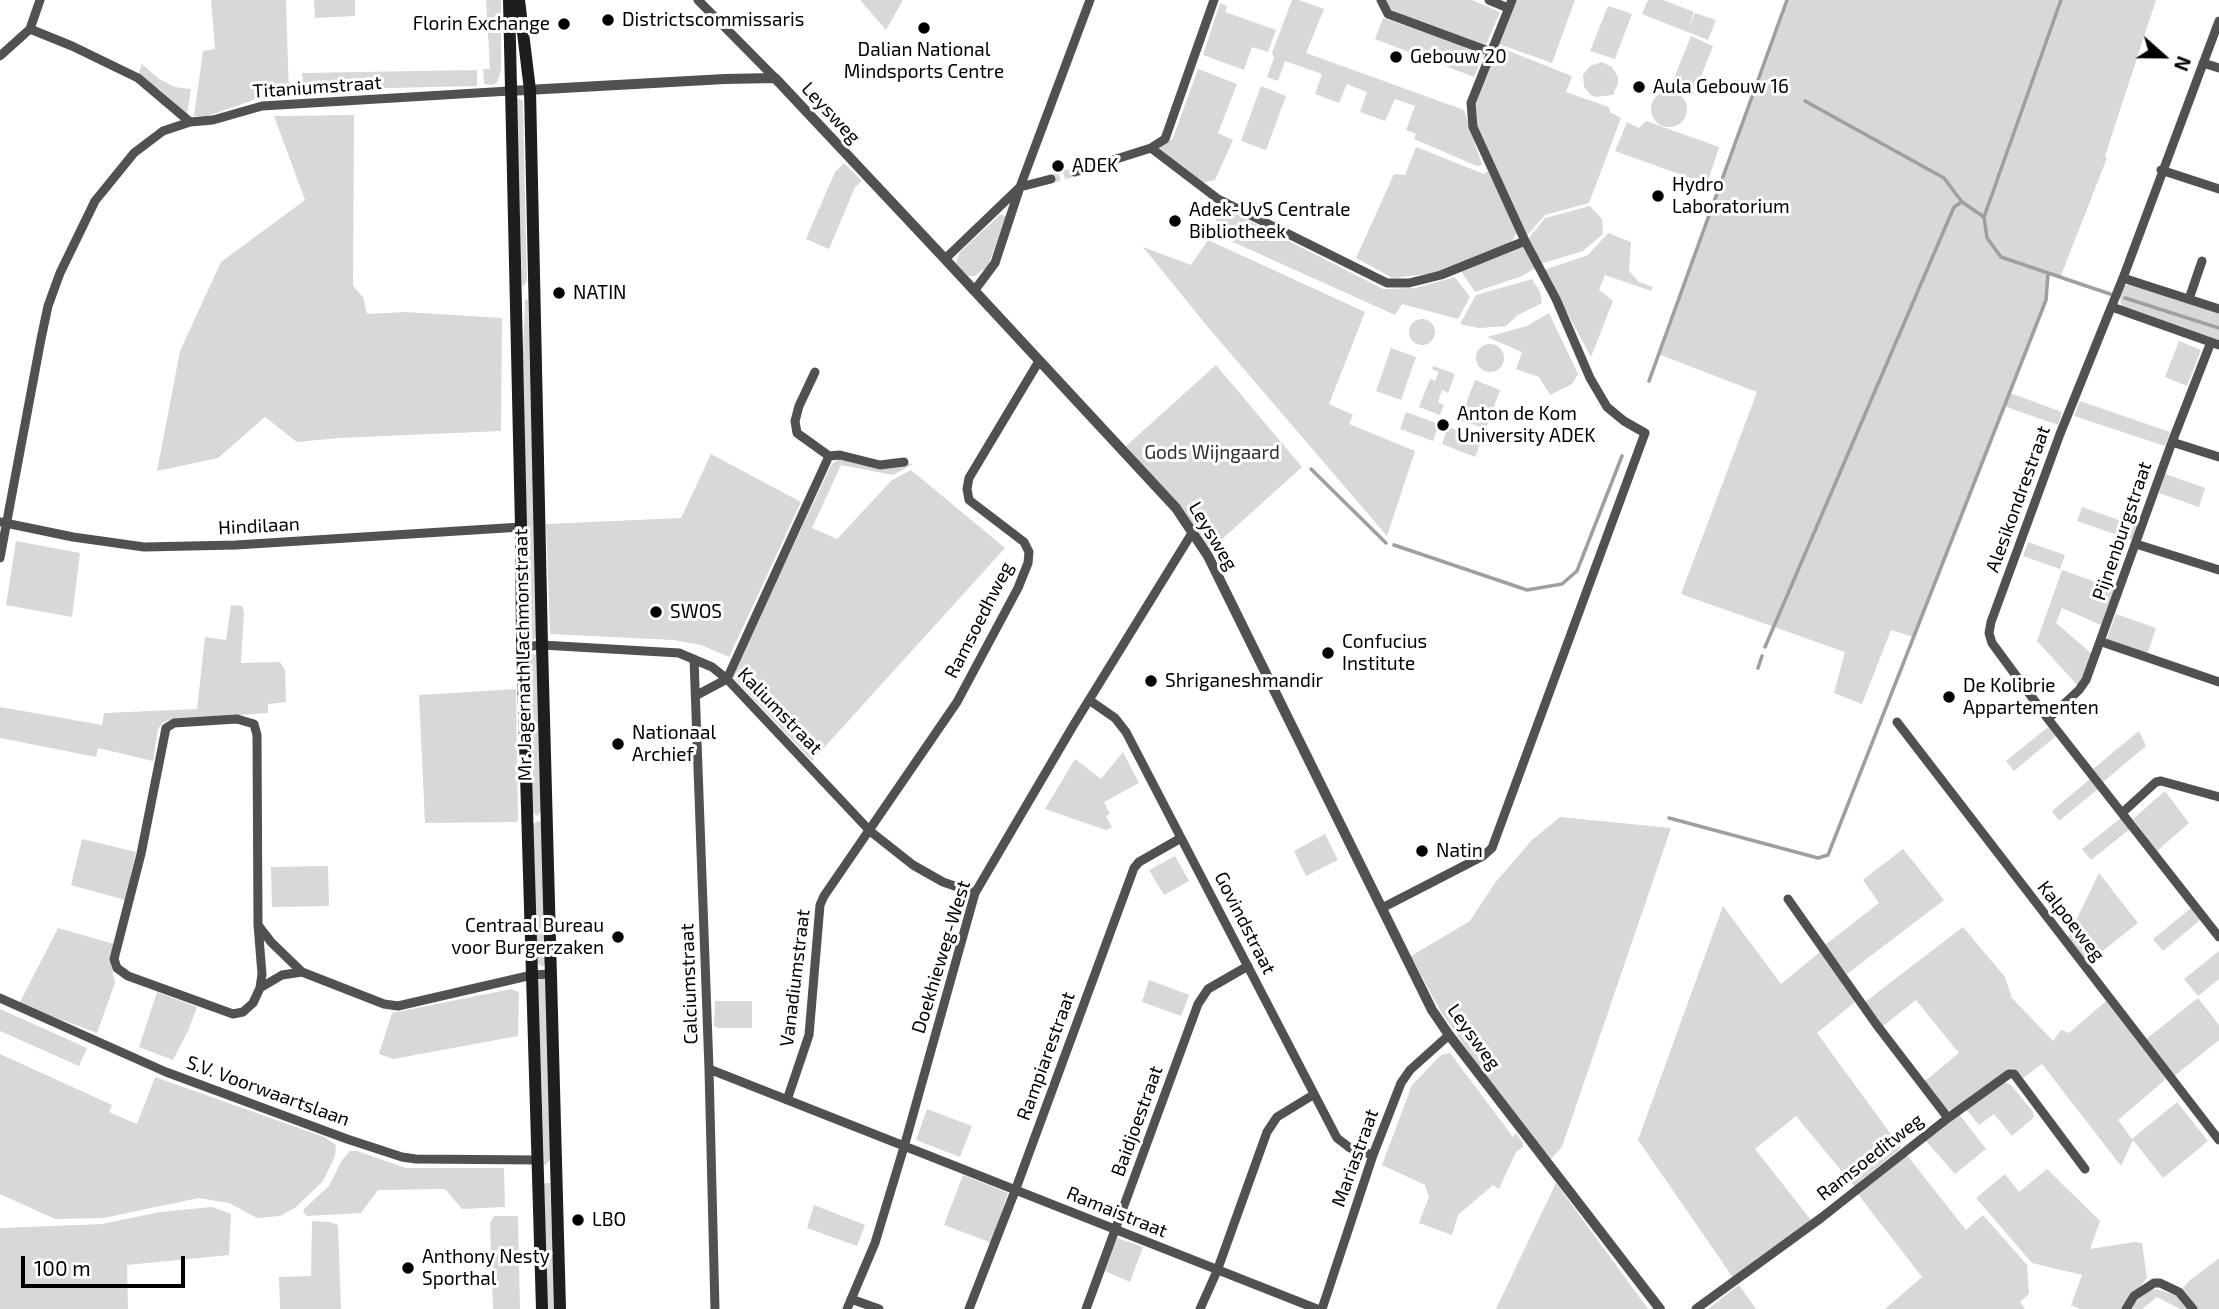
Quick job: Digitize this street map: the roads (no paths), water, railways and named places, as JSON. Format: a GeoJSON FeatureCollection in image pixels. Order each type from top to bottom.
{"type":"FeatureCollection","features":[{"type":"Feature","properties":{"kind":"main road","name":"Mr. Jagernath Lachmonstraat"},"geometry":{"type":"LineString","coordinates":[[509,0],[509,91],[522,527],[522,647],[542,1309]]}},
{"type":"Feature","properties":{"kind":"main road","name":"Mr. Jagernath Lachmonstraat"},"geometry":{"type":"LineString","coordinates":[[519,0],[530,90],[541,645],[560,1309]]}},
{"type":"Feature","properties":{"kind":"main road"},"geometry":{"type":"LineString","coordinates":[[538,1166],[556,1171]]}},
{"type":"Feature","properties":{"kind":"street"},"geometry":{"type":"LineString","coordinates":[[0,56],[30,29],[40,0]]}},
{"type":"Feature","properties":{"kind":"street"},"geometry":{"type":"LineString","coordinates":[[698,0],[775,79]]}},
{"type":"Feature","properties":{"kind":"street"},"geometry":{"type":"LineString","coordinates":[[974,291],[995,263],[1020,187],[1090,0]]}},
{"type":"Feature","properties":{"kind":"street"},"geometry":{"type":"LineString","coordinates":[[1075,172],[1151,148],[1165,139],[1214,0]]}},
{"type":"Feature","properties":{"kind":"street"},"geometry":{"type":"LineString","coordinates":[[1381,0],[1388,14],[1491,52]]}},
{"type":"Feature","properties":{"kind":"street"},"geometry":{"type":"LineString","coordinates":[[1382,908],[1483,856],[1492,848],[1645,433],[1607,407],[1590,378],[1556,299],[1525,241],[1473,127],[1471,103],[1510,4],[1489,0]]}},
{"type":"Feature","properties":{"kind":"street","name":"Alesikondrestraat"},"geometry":{"type":"LineString","coordinates":[[2219,21],[2161,170],[2112,307],[2084,374],[1989,633],[1992,643],[2049,719],[2219,937]]}},
{"type":"Feature","properties":{"kind":"street"},"geometry":{"type":"LineString","coordinates":[[30,29],[138,78],[190,122]]}},
{"type":"Feature","properties":{"kind":"street"},"geometry":{"type":"LineString","coordinates":[[2203,63],[2219,68]]}},
{"type":"Feature","properties":{"kind":"street","name":"Leysweg"},"geometry":{"type":"LineString","coordinates":[[509,91],[725,79],[775,79],[1176,508],[1208,556],[1432,1010],[1448,1035],[1660,1309]]}},
{"type":"Feature","properties":{"kind":"street","name":"Titaniumstraat"},"geometry":{"type":"LineString","coordinates":[[0,558],[3,523],[45,317],[60,273],[95,201],[134,153],[163,131],[190,122],[213,120],[262,106],[509,91]]}},
{"type":"Feature","properties":{"kind":"street"},"geometry":{"type":"LineString","coordinates":[[1151,148],[1218,200],[1387,284],[1409,283],[1441,275],[1525,241]]}},
{"type":"Feature","properties":{"kind":"street"},"geometry":{"type":"LineString","coordinates":[[2161,170],[2219,189]]}},
{"type":"Feature","properties":{"kind":"street"},"geometry":{"type":"LineString","coordinates":[[945,259],[1020,187],[1051,179]]}},
{"type":"Feature","properties":{"kind":"street"},"geometry":{"type":"LineString","coordinates":[[2189,299],[2202,261]]}},
{"type":"Feature","properties":{"kind":"street"},"geometry":{"type":"LineString","coordinates":[[2123,278],[2219,309]]}},
{"type":"Feature","properties":{"kind":"street"},"geometry":{"type":"LineString","coordinates":[[2112,307],[2215,344]]}},
{"type":"Feature","properties":{"kind":"street","name":"Pijnenburgstraat"},"geometry":{"type":"LineString","coordinates":[[2049,719],[2087,680],[2172,442],[2215,344]]}},
{"type":"Feature","properties":{"kind":"street","name":"Ramsoedhweg"},"geometry":{"type":"LineString","coordinates":[[870,831],[957,702],[1018,588],[1028,563],[1029,552],[1024,542],[969,500],[967,489],[970,478],[1039,361]]}},
{"type":"Feature","properties":{"kind":"street"},"geometry":{"type":"LineString","coordinates":[[815,372],[799,407],[795,421],[797,433],[829,456],[840,455],[880,465],[904,462]]}},
{"type":"Feature","properties":{"kind":"street"},"geometry":{"type":"LineString","coordinates":[[2172,442],[2219,457]]}},
{"type":"Feature","properties":{"kind":"street"},"geometry":{"type":"LineString","coordinates":[[697,695],[727,679],[829,456]]}},
{"type":"Feature","properties":{"kind":"street","name":"Hindilaan"},"geometry":{"type":"LineString","coordinates":[[3,523],[144,547],[247,544],[522,527]]}},
{"type":"Feature","properties":{"kind":"street","name":"Doekhieweg-West"},"geometry":{"type":"LineString","coordinates":[[847,1309],[875,1243],[975,893],[1192,533]]}},
{"type":"Feature","properties":{"kind":"street"},"geometry":{"type":"LineString","coordinates":[[2136,544],[2219,570]]}},
{"type":"Feature","properties":{"kind":"street"},"geometry":{"type":"LineString","coordinates":[[2102,642],[2219,682]]}},
{"type":"Feature","properties":{"kind":"street","name":"Kaliumstraat"},"geometry":{"type":"LineString","coordinates":[[522,647],[541,645],[679,653],[712,667],[727,679],[870,831],[914,865],[943,882],[975,893]]}},
{"type":"Feature","properties":{"kind":"street","name":"Calciumstraat"},"geometry":{"type":"LineString","coordinates":[[694,659],[715,1309]]}},
{"type":"Feature","properties":{"kind":"street","name":"Govindstraat"},"geometry":{"type":"LineString","coordinates":[[1089,700],[1115,718],[1126,732],[1313,1095],[1343,1144],[1373,1154]]}},
{"type":"Feature","properties":{"kind":"street"},"geometry":{"type":"LineString","coordinates":[[237,719],[254,724],[257,747],[258,925],[262,974],[258,996],[247,1010],[233,1014],[137,981],[121,973],[115,964],[141,854],[163,734],[166,728],[174,723],[237,719]]}},
{"type":"Feature","properties":{"kind":"street","name":"Kalpoeweg"},"geometry":{"type":"LineString","coordinates":[[1897,722],[2219,1140]]}},
{"type":"Feature","properties":{"kind":"street"},"geometry":{"type":"LineString","coordinates":[[2122,813],[2161,780],[2219,797]]}},
{"type":"Feature","properties":{"kind":"street","name":"Vanadiumstraat"},"geometry":{"type":"LineString","coordinates":[[787,1100],[809,1035],[820,905],[870,831]]}},
{"type":"Feature","properties":{"kind":"street","name":"Rampiarestraat"},"geometry":{"type":"LineString","coordinates":[[969,1309],[1134,868],[1139,862],[1181,838]]}},
{"type":"Feature","properties":{"kind":"street","name":"Ramsoeditweg"},"geometry":{"type":"LineString","coordinates":[[1696,1309],[1821,1218],[1948,1118],[1876,1024],[1788,899]]}},
{"type":"Feature","properties":{"kind":"street"},"geometry":{"type":"LineString","coordinates":[[258,925],[271,942],[302,972],[384,1004],[398,1006],[532,975],[551,974]]}},
{"type":"Feature","properties":{"kind":"street","name":"Baidjoestraat"},"geometry":{"type":"LineString","coordinates":[[1086,1309],[1198,1004],[1208,989],[1248,967]]}},
{"type":"Feature","properties":{"kind":"street"},"geometry":{"type":"LineString","coordinates":[[260,988],[282,975],[302,972]]}},
{"type":"Feature","properties":{"kind":"street","name":"S.V. Voorwaartslaan"},"geometry":{"type":"LineString","coordinates":[[0,998],[166,1072],[402,1157],[538,1166]]}},
{"type":"Feature","properties":{"kind":"street","name":"Mariastraat"},"geometry":{"type":"LineString","coordinates":[[1319,1309],[1373,1154],[1401,1083],[1410,1070],[1448,1035]]}},
{"type":"Feature","properties":{"kind":"street","name":"Ramaistraat"},"geometry":{"type":"LineString","coordinates":[[709,1069],[1319,1309]]}},
{"type":"Feature","properties":{"kind":"street"},"geometry":{"type":"LineString","coordinates":[[1948,1118],[2009,1074],[2014,1074],[2085,1169]]}},
{"type":"Feature","properties":{"kind":"street"},"geometry":{"type":"LineString","coordinates":[[1200,1309],[1217,1271],[1271,1124],[1277,1117],[1313,1095]]}},
{"type":"Feature","properties":{"kind":"street"},"geometry":{"type":"LineString","coordinates":[[2126,1309],[2134,1296],[2154,1283],[2179,1292],[2193,1309]]}},
{"type":"Feature","properties":{"kind":"street"},"geometry":{"type":"LineString","coordinates":[[851,1299],[879,1309]]}},
{"type":"Feature","properties":{"kind":"waterway"},"geometry":{"type":"LineString","coordinates":[[1649,381],[1787,0]]}},
{"type":"Feature","properties":{"kind":"waterway"},"geometry":{"type":"LineString","coordinates":[[2061,0],[1984,217],[1987,238],[2001,257],[2110,294]]}},
{"type":"Feature","properties":{"kind":"waterway"},"geometry":{"type":"LineString","coordinates":[[1805,101],[1944,178],[1962,202]]}},
{"type":"Feature","properties":{"kind":"waterway"},"geometry":{"type":"LineString","coordinates":[[1765,647],[1954,207],[1962,202],[1984,217]]}},
{"type":"Feature","properties":{"kind":"waterway"},"geometry":{"type":"LineString","coordinates":[[1669,818],[1818,858],[1828,855],[2046,300],[2048,274]]}},
{"type":"Feature","properties":{"kind":"waterway"},"geometry":{"type":"LineString","coordinates":[[2125,298],[2219,328]]}},
{"type":"Feature","properties":{"kind":"waterway"},"geometry":{"type":"LineString","coordinates":[[1394,545],[1527,590],[1562,584],[1577,571],[1622,456]]}},
{"type":"Feature","properties":{"kind":"waterway"},"geometry":{"type":"LineString","coordinates":[[1311,469],[1386,543]]}},
{"type":"Feature","properties":{"kind":"waterway"},"geometry":{"type":"LineString","coordinates":[[1758,668],[1762,656]]}},
{"type":"Feature","properties":{"kind":"tunnel"},"geometry":{"type":"LineString","coordinates":[[1051,179],[1075,172]]}},
{"type":"Feature","properties":{"kind":"place","name":"Districtscommissaris"},"geometry":{"type":"Point","coordinates":[608,20]}},
{"type":"Feature","properties":{"kind":"place","name":"Florin Exchange"},"geometry":{"type":"Point","coordinates":[564,24]}},
{"type":"Feature","properties":{"kind":"place","name":"Dalian National Mindsports Centre"},"geometry":{"type":"Point","coordinates":[924,28]}},
{"type":"Feature","properties":{"kind":"place","name":"Gebouw 20"},"geometry":{"type":"Point","coordinates":[1396,57]}},
{"type":"Feature","properties":{"kind":"place","name":"Aula Gebouw 16"},"geometry":{"type":"Point","coordinates":[1639,87]}},
{"type":"Feature","properties":{"kind":"place","name":"ADEK"},"geometry":{"type":"Point","coordinates":[1058,166]}},
{"type":"Feature","properties":{"kind":"place","name":"Hydro Laboratorium"},"geometry":{"type":"Point","coordinates":[1658,196]}},
{"type":"Feature","properties":{"kind":"place","name":"Adek-UvS Centrale Bibliotheek"},"geometry":{"type":"Point","coordinates":[1175,221]}},
{"type":"Feature","properties":{"kind":"place","name":"NATIN"},"geometry":{"type":"Point","coordinates":[559,293]}},
{"type":"Feature","properties":{"kind":"place","name":"Anton de Kom University ADEK"},"geometry":{"type":"Point","coordinates":[1443,425]}},
{"type":"Feature","properties":{"kind":"place","name":"SWOS"},"geometry":{"type":"Point","coordinates":[656,612]}},
{"type":"Feature","properties":{"kind":"place","name":"Confucius Institute"},"geometry":{"type":"Point","coordinates":[1328,653]}},
{"type":"Feature","properties":{"kind":"place","name":"Shriganeshmandir"},"geometry":{"type":"Point","coordinates":[1151,681]}},
{"type":"Feature","properties":{"kind":"place","name":"De Kolibrie Appartementen"},"geometry":{"type":"Point","coordinates":[1949,697]}},
{"type":"Feature","properties":{"kind":"place","name":"Nationaal Archief"},"geometry":{"type":"Point","coordinates":[618,744]}},
{"type":"Feature","properties":{"kind":"place","name":"Natin"},"geometry":{"type":"Point","coordinates":[1422,851]}},
{"type":"Feature","properties":{"kind":"place","name":"Centraal Bureau voor Burgerzaken"},"geometry":{"type":"Point","coordinates":[618,937]}},
{"type":"Feature","properties":{"kind":"place","name":"LBO"},"geometry":{"type":"Point","coordinates":[578,1220]}},
{"type":"Feature","properties":{"kind":"place","name":"Anthony Nesty Sporthal"},"geometry":{"type":"Point","coordinates":[408,1268]}},
{"type":"Feature","properties":{"kind":"park label","name":"Gods Wijngaard"},"geometry":{"type":"Point","coordinates":[1212,453]}}]}
